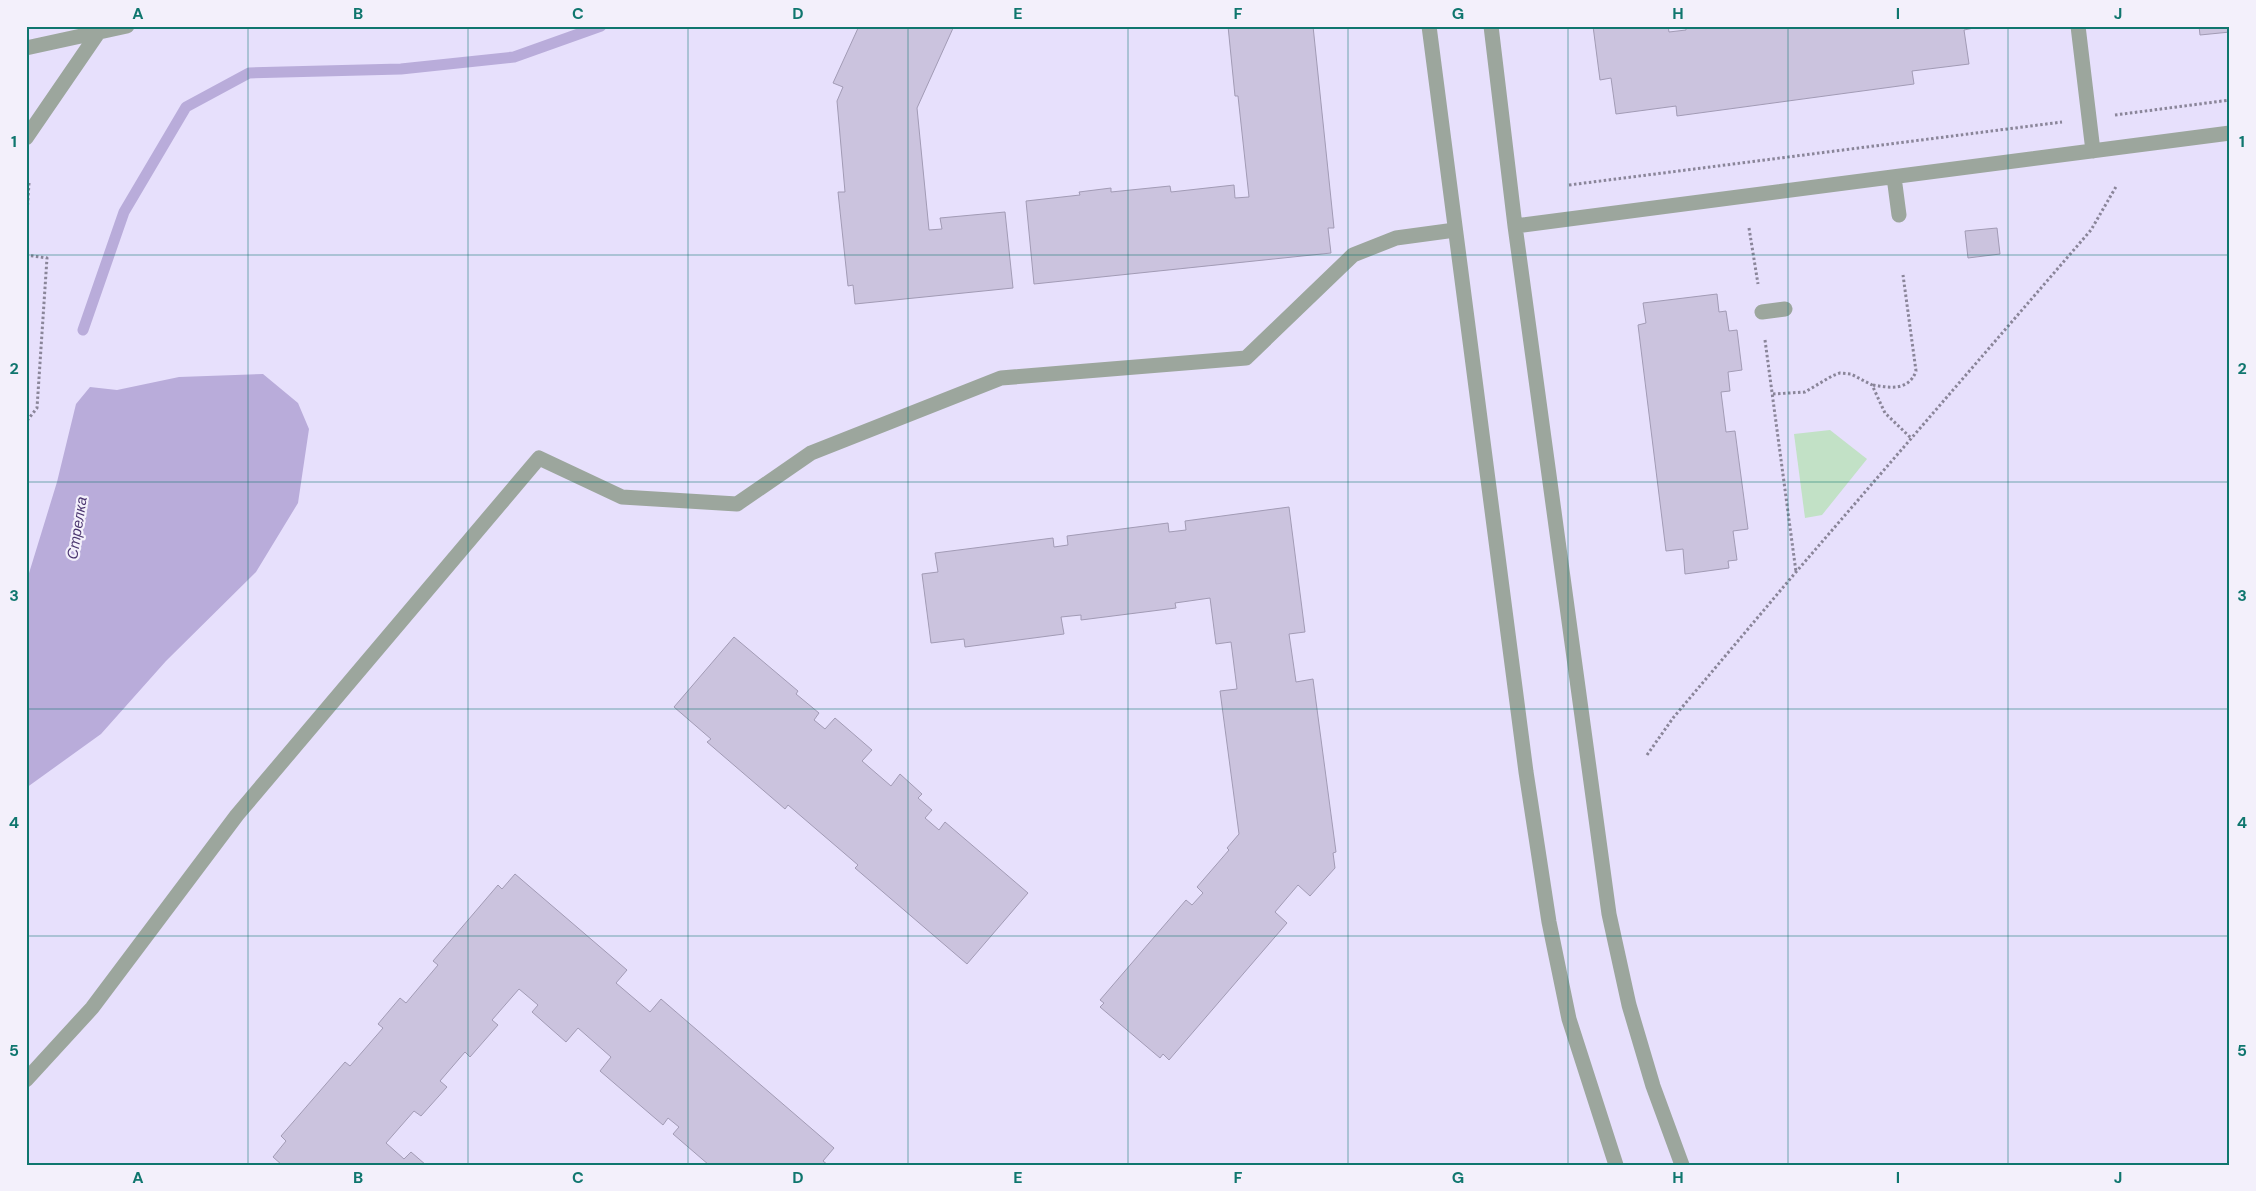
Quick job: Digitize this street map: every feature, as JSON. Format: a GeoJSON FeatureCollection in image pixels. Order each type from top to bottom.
{"type":"FeatureCollection","features":[{"type":"Feature","properties":{"kind":"street"},"geometry":{"type":"LineString","coordinates":[[26,48],[127,26]]}},
{"type":"Feature","properties":{"kind":"street"},"geometry":{"type":"LineString","coordinates":[[1430,26],[1526,772],[1549,922],[1569,1019],[1616,1165]]}},
{"type":"Feature","properties":{"kind":"street"},"geometry":{"type":"LineString","coordinates":[[1491,26],[1515,226],[1609,914],[1629,1005],[1654,1086],[1682,1165]]}},
{"type":"Feature","properties":{"kind":"street"},"geometry":{"type":"LineString","coordinates":[[2078,26],[2093,151]]}},
{"type":"Feature","properties":{"kind":"street"},"geometry":{"type":"LineString","coordinates":[[26,138],[98,33]]}},
{"type":"Feature","properties":{"kind":"street"},"geometry":{"type":"LineString","coordinates":[[1515,226],[2230,134]]}},
{"type":"Feature","properties":{"kind":"street"},"geometry":{"type":"LineString","coordinates":[[1894,177],[1899,215]]}},
{"type":"Feature","properties":{"kind":"street"},"geometry":{"type":"LineString","coordinates":[[26,1080],[92,1008],[237,815],[539,458],[622,497],[737,504],[811,453],[1001,378],[1246,358],[1354,255],[1396,238],[1455,230]]}},
{"type":"Feature","properties":{"kind":"street"},"geometry":{"type":"LineString","coordinates":[[1762,312],[1786,309]]}},
{"type":"Feature","properties":{"kind":"path"},"geometry":{"type":"LineString","coordinates":[[1569,185],[2230,100]]}},
{"type":"Feature","properties":{"kind":"path"},"geometry":{"type":"LineString","coordinates":[[26,179],[29,183],[26,229]]}},
{"type":"Feature","properties":{"kind":"path"},"geometry":{"type":"LineString","coordinates":[[1647,755],[1672,718],[2091,230],[2117,185]]}},
{"type":"Feature","properties":{"kind":"path"},"geometry":{"type":"LineString","coordinates":[[1749,228],[1762,312],[1796,572]]}},
{"type":"Feature","properties":{"kind":"path"},"geometry":{"type":"LineString","coordinates":[[26,255],[48,258],[38,408],[26,422]]}},
{"type":"Feature","properties":{"kind":"path"},"geometry":{"type":"LineString","coordinates":[[1872,385],[1890,388],[1904,386],[1912,379],[1916,371],[1903,275]]}},
{"type":"Feature","properties":{"kind":"path"},"geometry":{"type":"LineString","coordinates":[[1772,394],[1804,392],[1840,373],[1862,377],[1872,385],[1890,419],[1912,438]]}},
{"type":"Feature","properties":{"kind":"green space"},"geometry":{"type":"Polygon","coordinates":[[[1830,430],[1867,459],[1822,515],[1805,518],[1794,434],[1830,430]]]}},
{"type":"Feature","properties":{"kind":"water","name":"Стрелка"},"geometry":{"type":"Polygon","coordinates":[[[263,374],[298,403],[309,429],[298,503],[256,572],[166,661],[101,734],[26,788],[26,583],[57,482],[76,404],[90,387],[117,390],[179,377],[263,374]]]}},
{"type":"Feature","properties":{"kind":"building"},"geometry":{"type":"Polygon","coordinates":[[[859,26],[954,26],[917,108],[929,230],[942,229],[940,218],[1005,212],[1013,288],[855,304],[853,285],[848,286],[838,192],[845,192],[837,101],[843,87],[833,83],[859,26]]]}},
{"type":"Feature","properties":{"kind":"building"},"geometry":{"type":"Polygon","coordinates":[[[1228,26],[1313,26],[1334,228],[1328,228],[1331,253],[1034,284],[1026,201],[1080,195],[1079,192],[1111,188],[1111,192],[1170,186],[1171,192],[1234,185],[1235,198],[1249,197],[1238,96],[1235,96],[1228,26]]]}},
{"type":"Feature","properties":{"kind":"building"},"geometry":{"type":"Polygon","coordinates":[[[1593,26],[1668,26],[1669,32],[1686,30],[1686,26],[1974,26],[1974,28],[1964,30],[1969,64],[1912,71],[1914,84],[1677,116],[1676,106],[1616,114],[1611,78],[1600,80],[1593,26]]]}},
{"type":"Feature","properties":{"kind":"building"},"geometry":{"type":"Polygon","coordinates":[[[2199,26],[2230,26],[2230,32],[2200,35],[2199,26]]]}},
{"type":"Feature","properties":{"kind":"building"},"geometry":{"type":"Polygon","coordinates":[[[1997,228],[2000,254],[1968,258],[1965,231],[1997,228]]]}},
{"type":"Feature","properties":{"kind":"building"},"geometry":{"type":"Polygon","coordinates":[[[1717,294],[1719,312],[1726,311],[1729,331],[1737,330],[1742,370],[1728,372],[1730,391],[1721,392],[1726,432],[1735,431],[1748,529],[1733,531],[1737,560],[1728,561],[1729,568],[1685,574],[1683,549],[1666,551],[1638,325],[1646,323],[1643,303],[1717,294]]]}},
{"type":"Feature","properties":{"kind":"building"},"geometry":{"type":"Polygon","coordinates":[[[1289,507],[1305,632],[1289,634],[1296,682],[1313,679],[1336,852],[1333,853],[1335,868],[1310,896],[1298,885],[1275,912],[1287,923],[1169,1060],[1163,1054],[1160,1058],[1100,1007],[1104,1003],[1100,1000],[1186,900],[1192,905],[1203,893],[1197,887],[1229,850],[1227,848],[1239,834],[1220,691],[1237,689],[1231,642],[1216,644],[1210,598],[1175,603],[1176,608],[1081,620],[1081,615],[1061,617],[1064,634],[965,647],[964,639],[931,643],[922,574],[938,572],[935,553],[1053,538],[1054,547],[1068,545],[1067,536],[1168,523],[1169,532],[1186,530],[1185,521],[1289,507]]]}},
{"type":"Feature","properties":{"kind":"building"},"geometry":{"type":"Polygon","coordinates":[[[734,637],[798,691],[796,694],[819,713],[814,720],[825,729],[835,718],[872,750],[862,761],[891,786],[900,774],[922,794],[918,798],[932,810],[925,818],[939,830],[945,822],[1028,893],[967,964],[855,868],[858,865],[788,805],[785,809],[707,742],[711,739],[674,707],[734,637]]]}},
{"type":"Feature","properties":{"kind":"building"},"geometry":{"type":"Polygon","coordinates":[[[515,874],[627,970],[616,983],[650,1012],[661,999],[834,1148],[823,1161],[828,1165],[709,1165],[673,1134],[679,1127],[668,1118],[663,1125],[600,1071],[611,1057],[578,1028],[566,1042],[532,1012],[538,1005],[519,989],[492,1020],[498,1025],[470,1057],[465,1052],[440,1081],[447,1087],[421,1116],[414,1111],[386,1143],[404,1159],[411,1152],[426,1165],[282,1165],[273,1157],[286,1141],[281,1136],[345,1062],[350,1066],[383,1028],[378,1024],[400,998],[406,1003],[438,965],[433,961],[498,885],[502,889],[515,874]]]}},
{"type":"Feature","properties":{"kind":"waterway"},"geometry":{"type":"LineString","coordinates":[[83,330],[124,212],[186,107],[249,73],[401,69],[514,57],[601,26]]}}]}
